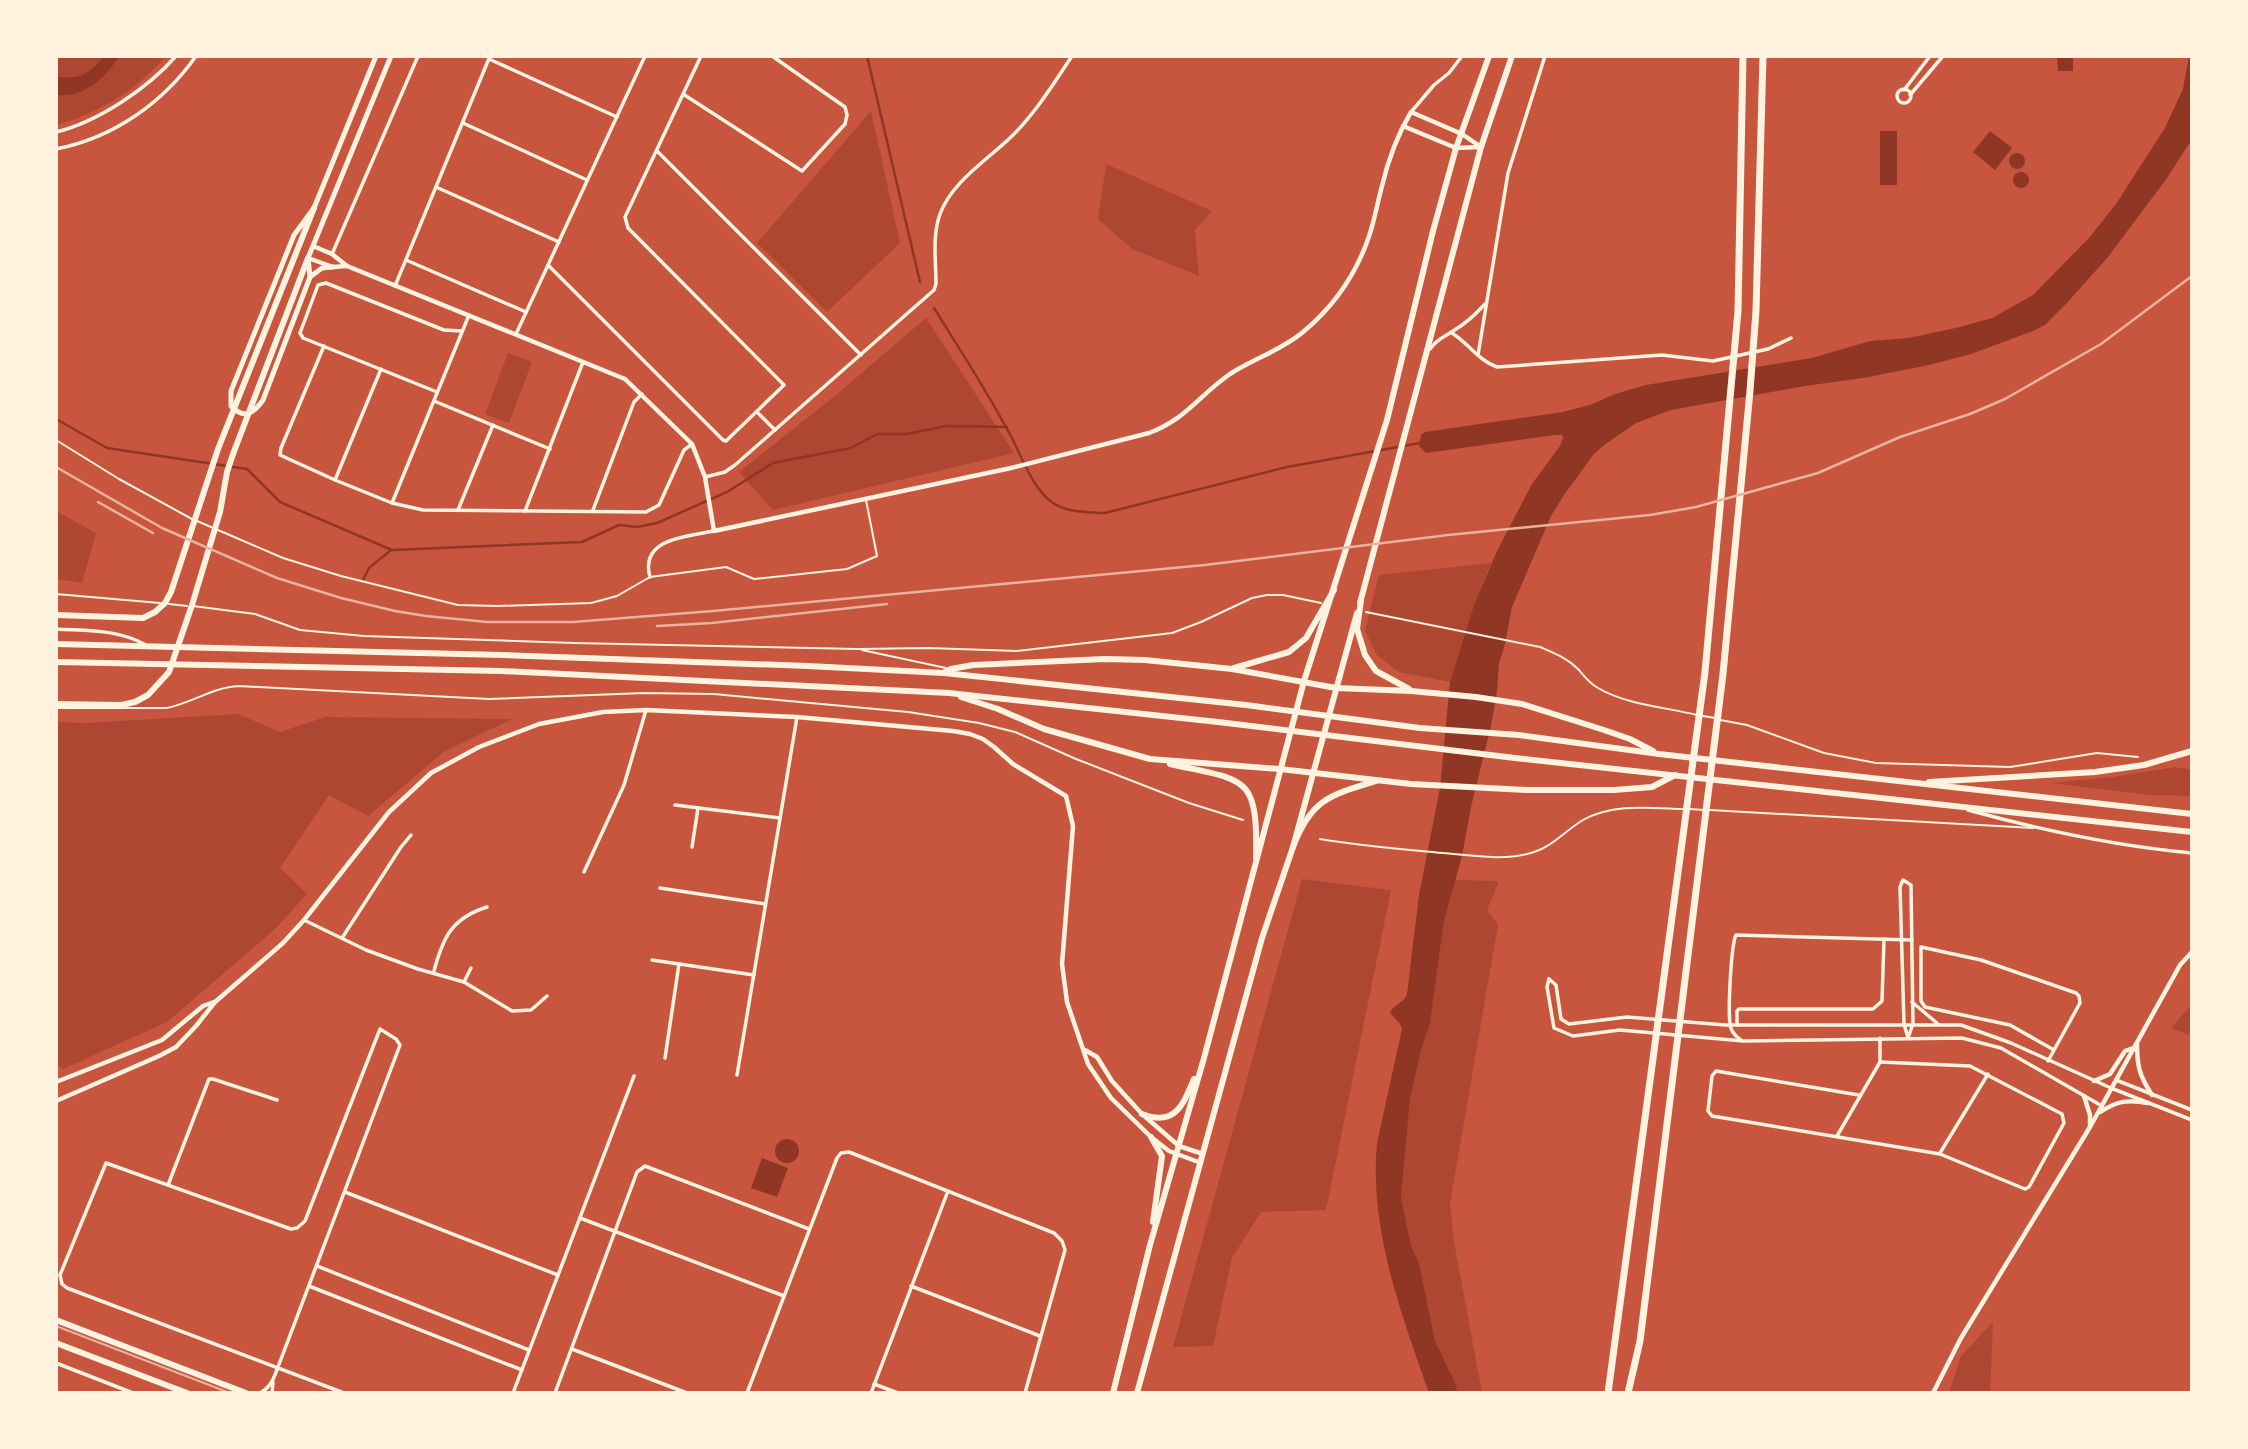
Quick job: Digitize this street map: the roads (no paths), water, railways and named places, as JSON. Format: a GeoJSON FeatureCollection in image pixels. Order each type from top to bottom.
{"type":"FeatureCollection","features":[{"type":"Feature","properties":{"kind":"highway"},"geometry":{"type":"LineString","coordinates":[[1608,1393],[1705,672],[1738,311],[1743,56]]}},
{"type":"Feature","properties":{"kind":"highway"},"geometry":{"type":"LineString","coordinates":[[1628,1393],[1640,1341],[1721,687],[1756,311],[1763,56]]}},
{"type":"Feature","properties":{"kind":"main road"},"geometry":{"type":"LineString","coordinates":[[56,615],[143,618],[165,603],[180,569],[218,449],[376,56]]}},
{"type":"Feature","properties":{"kind":"main road"},"geometry":{"type":"LineString","coordinates":[[56,706],[121,705],[135,702],[148,695],[169,672],[220,512],[233,454],[301,275],[391,56]]}},
{"type":"Feature","properties":{"kind":"main road"},"geometry":{"type":"LineString","coordinates":[[1113,1393],[1150,1245],[1204,1058],[1299,698],[1387,420],[1456,148],[1489,56]]}},
{"type":"Feature","properties":{"kind":"main road"},"geometry":{"type":"LineString","coordinates":[[1293,847],[1481,147],[1512,56]]}},
{"type":"Feature","properties":{"kind":"main road"},"geometry":{"type":"LineString","coordinates":[[340,144],[353,149]]}},
{"type":"Feature","properties":{"kind":"main road"},"geometry":{"type":"LineString","coordinates":[[308,258],[310,277],[262,400],[256,410],[250,414],[242,414],[231,406],[231,390],[294,235],[314,208]]}},
{"type":"Feature","properties":{"kind":"main road"},"geometry":{"type":"LineString","coordinates":[[310,277],[322,268],[333,267]]}},
{"type":"Feature","properties":{"kind":"main road"},"geometry":{"type":"LineString","coordinates":[[1232,669],[1289,652],[1306,638],[1334,590]]}},
{"type":"Feature","properties":{"kind":"main road"},"geometry":{"type":"LineString","coordinates":[[1360,600],[1357,629],[1365,655],[1376,671],[1411,691]]}},
{"type":"Feature","properties":{"kind":"main road"},"geometry":{"type":"LineString","coordinates":[[56,644],[502,655],[944,673],[1232,704],[1420,728],[1519,735],[1659,754],[2192,814]]}},
{"type":"Feature","properties":{"kind":"main road"},"geometry":{"type":"LineString","coordinates":[[944,673],[973,665],[1105,659],[1202,664],[1336,688],[1432,692],[1522,704],[1630,739],[1659,754]]}},
{"type":"Feature","properties":{"kind":"main road"},"geometry":{"type":"LineString","coordinates":[[56,662],[502,671],[949,693],[2192,832]]}},
{"type":"Feature","properties":{"kind":"main road"},"geometry":{"type":"LineString","coordinates":[[949,693],[998,709],[1044,729],[1150,759],[1219,773],[1237,781],[1244,787],[1255,808],[1256,858]]}},
{"type":"Feature","properties":{"kind":"main road"},"geometry":{"type":"LineString","coordinates":[[1924,783],[2095,772],[2144,765],[2192,751]]}},
{"type":"Feature","properties":{"kind":"main road"},"geometry":{"type":"LineString","coordinates":[[1150,759],[1313,772],[1410,784],[1527,790],[1652,787],[1676,775]]}},
{"type":"Feature","properties":{"kind":"main road"},"geometry":{"type":"LineString","coordinates":[[1137,1393],[1262,938],[1302,824],[1316,807],[1344,790],[1381,780]]}},
{"type":"Feature","properties":{"kind":"main road"},"geometry":{"type":"LineString","coordinates":[[1142,1114],[1155,1118],[1177,1113],[1204,1058]]}},
{"type":"Feature","properties":{"kind":"main road"},"geometry":{"type":"LineString","coordinates":[[1150,1245],[1162,1156],[1151,1137]]}},
{"type":"Feature","properties":{"kind":"main road"},"geometry":{"type":"LineString","coordinates":[[56,1320],[246,1393]]}},
{"type":"Feature","properties":{"kind":"main road"},"geometry":{"type":"LineString","coordinates":[[56,1343],[187,1393]]}},
{"type":"Feature","properties":{"kind":"street"},"geometry":{"type":"LineString","coordinates":[[56,132],[97,117],[125,101],[176,56]]}},
{"type":"Feature","properties":{"kind":"street"},"geometry":{"type":"LineString","coordinates":[[56,149],[99,136],[128,121],[157,100],[186,71],[196,56]]}},
{"type":"Feature","properties":{"kind":"street"},"geometry":{"type":"LineString","coordinates":[[332,254],[418,56]]}},
{"type":"Feature","properties":{"kind":"street"},"geometry":{"type":"LineString","coordinates":[[516,334],[645,56]]}},
{"type":"Feature","properties":{"kind":"street"},"geometry":{"type":"LineString","coordinates":[[548,265],[723,440],[726,441],[784,385],[628,228],[625,217],[701,56]]}},
{"type":"Feature","properties":{"kind":"street"},"geometry":{"type":"LineString","coordinates":[[683,94],[802,171],[845,124],[845,107],[772,56]]}},
{"type":"Feature","properties":{"kind":"street"},"geometry":{"type":"LineString","coordinates":[[705,477],[725,472],[934,290],[935,237],[937,223],[946,202],[955,189],[1016,133],[1072,56]]}},
{"type":"Feature","properties":{"kind":"street"},"geometry":{"type":"LineString","coordinates":[[650,577],[648,562],[657,547],[666,541],[1011,468],[1149,433],[1183,416],[1226,377],[1301,334],[1337,298],[1368,241],[1382,184],[1403,126],[1411,112],[1462,56]]}},
{"type":"Feature","properties":{"kind":"street"},"geometry":{"type":"LineString","coordinates":[[1478,355],[1508,173],[1545,56]]}},
{"type":"Feature","properties":{"kind":"street"},"geometry":{"type":"LineString","coordinates":[[1930,56],[1904,90],[1898,93],[1899,101],[1906,102],[1943,56]]}},
{"type":"Feature","properties":{"kind":"street"},"geometry":{"type":"LineString","coordinates":[[395,286],[490,57],[617,117]]}},
{"type":"Feature","properties":{"kind":"street"},"geometry":{"type":"LineString","coordinates":[[1904,90],[1910,95]]}},
{"type":"Feature","properties":{"kind":"street"},"geometry":{"type":"LineString","coordinates":[[1411,112],[1462,134],[1481,147]]}},
{"type":"Feature","properties":{"kind":"street"},"geometry":{"type":"LineString","coordinates":[[463,123],[587,180]]}},
{"type":"Feature","properties":{"kind":"street"},"geometry":{"type":"LineString","coordinates":[[1403,126],[1456,148],[1481,147]]}},
{"type":"Feature","properties":{"kind":"street"},"geometry":{"type":"LineString","coordinates":[[657,150],[861,355]]}},
{"type":"Feature","properties":{"kind":"street"},"geometry":{"type":"LineString","coordinates":[[436,187],[559,242]]}},
{"type":"Feature","properties":{"kind":"street"},"geometry":{"type":"LineString","coordinates":[[313,246],[332,254],[347,267],[625,379],[692,444],[705,477],[714,531]]}},
{"type":"Feature","properties":{"kind":"street"},"geometry":{"type":"LineString","coordinates":[[308,258],[333,267],[347,267]]}},
{"type":"Feature","properties":{"kind":"street"},"geometry":{"type":"LineString","coordinates":[[406,260],[526,312]]}},
{"type":"Feature","properties":{"kind":"street"},"geometry":{"type":"LineString","coordinates":[[437,392],[303,338],[300,332],[318,285],[326,283],[444,330],[462,331]]}},
{"type":"Feature","properties":{"kind":"street"},"geometry":{"type":"LineString","coordinates":[[1426,357],[1441,336],[1452,332],[1487,302]]}},
{"type":"Feature","properties":{"kind":"street"},"geometry":{"type":"LineString","coordinates":[[392,503],[469,315]]}},
{"type":"Feature","properties":{"kind":"street"},"geometry":{"type":"LineString","coordinates":[[1452,332],[1488,364],[1497,367],[1662,355],[1713,361],[1768,349],[1791,338]]}},
{"type":"Feature","properties":{"kind":"street"},"geometry":{"type":"LineString","coordinates":[[324,346],[280,455],[392,503],[423,510],[593,510],[646,513],[659,505],[684,450],[692,444]]}},
{"type":"Feature","properties":{"kind":"street"},"geometry":{"type":"LineString","coordinates":[[525,511],[583,360]]}},
{"type":"Feature","properties":{"kind":"street"},"geometry":{"type":"LineString","coordinates":[[335,480],[381,369]]}},
{"type":"Feature","properties":{"kind":"street"},"geometry":{"type":"LineString","coordinates":[[593,510],[634,402],[642,394]]}},
{"type":"Feature","properties":{"kind":"street"},"geometry":{"type":"LineString","coordinates":[[434,401],[550,449]]}},
{"type":"Feature","properties":{"kind":"street"},"geometry":{"type":"LineString","coordinates":[[757,412],[775,430]]}},
{"type":"Feature","properties":{"kind":"street"},"geometry":{"type":"LineString","coordinates":[[457,510],[493,425]]}},
{"type":"Feature","properties":{"kind":"street"},"geometry":{"type":"LineString","coordinates":[[56,629],[124,635],[147,646]]}},
{"type":"Feature","properties":{"kind":"street"},"geometry":{"type":"LineString","coordinates":[[584,872],[624,785],[646,710]]}},
{"type":"Feature","properties":{"kind":"street"},"geometry":{"type":"LineString","coordinates":[[56,1101],[176,1047],[215,1002],[283,943],[304,920],[389,812],[431,773],[479,747],[539,724],[603,712],[646,710],[797,717],[970,734],[995,747],[1013,764],[1066,796],[1073,826],[1062,964],[1067,1002],[1088,1064],[1111,1098],[1151,1137],[1177,1154],[1200,1163]]}},
{"type":"Feature","properties":{"kind":"street"},"geometry":{"type":"LineString","coordinates":[[737,1075],[797,717]]}},
{"type":"Feature","properties":{"kind":"street"},"geometry":{"type":"LineString","coordinates":[[1948,804],[2036,828],[2192,853]]}},
{"type":"Feature","properties":{"kind":"street"},"geometry":{"type":"LineString","coordinates":[[675,805],[780,818]]}},
{"type":"Feature","properties":{"kind":"street"},"geometry":{"type":"LineString","coordinates":[[692,847],[698,808]]}},
{"type":"Feature","properties":{"kind":"street"},"geometry":{"type":"LineString","coordinates":[[342,938],[411,835]]}},
{"type":"Feature","properties":{"kind":"street"},"geometry":{"type":"LineString","coordinates":[[1903,880],[1911,885],[1913,918],[1913,1024],[1908,1038],[1904,1024],[1900,887],[1903,880]]}},
{"type":"Feature","properties":{"kind":"street"},"geometry":{"type":"LineString","coordinates":[[660,888],[766,905]]}},
{"type":"Feature","properties":{"kind":"street"},"geometry":{"type":"LineString","coordinates":[[434,971],[456,921],[468,913],[486,907]]}},
{"type":"Feature","properties":{"kind":"street"},"geometry":{"type":"LineString","coordinates":[[1902,917],[1913,918]]}},
{"type":"Feature","properties":{"kind":"street"},"geometry":{"type":"LineString","coordinates":[[304,920],[366,950],[464,982],[512,1011],[531,1010],[547,996]]}},
{"type":"Feature","properties":{"kind":"street"},"geometry":{"type":"LineString","coordinates":[[1743,1041],[1735,1035],[1730,1024],[1736,935],[1913,940]]}},
{"type":"Feature","properties":{"kind":"street"},"geometry":{"type":"LineString","coordinates":[[1737,1025],[1739,1009],[1873,1009],[1882,1001],[1884,939]]}},
{"type":"Feature","properties":{"kind":"street"},"geometry":{"type":"LineString","coordinates":[[2048,1061],[2080,1003],[2076,993],[1981,961],[1921,947],[1921,1002],[1925,1007],[2010,1025],[2054,1050]]}},
{"type":"Feature","properties":{"kind":"street"},"geometry":{"type":"LineString","coordinates":[[1934,1392],[1961,1338],[2090,1127],[2180,965],[2192,953]]}},
{"type":"Feature","properties":{"kind":"street"},"geometry":{"type":"LineString","coordinates":[[652,960],[754,975]]}},
{"type":"Feature","properties":{"kind":"street"},"geometry":{"type":"LineString","coordinates":[[665,1058],[679,964]]}},
{"type":"Feature","properties":{"kind":"street"},"geometry":{"type":"LineString","coordinates":[[464,982],[471,968]]}},
{"type":"Feature","properties":{"kind":"street"},"geometry":{"type":"LineString","coordinates":[[2102,1106],[2001,1048],[1962,1038],[1743,1041],[1620,1030],[1573,1036],[1554,1028],[1547,987],[1549,979],[1556,985],[1561,1019],[1569,1024],[1627,1017],[1737,1025],[1961,1025],[2011,1043],[2094,1081],[2192,1120]]}},
{"type":"Feature","properties":{"kind":"street"},"geometry":{"type":"LineString","coordinates":[[56,1082],[162,1040],[202,1006],[215,1002]]}},
{"type":"Feature","properties":{"kind":"street"},"geometry":{"type":"LineString","coordinates":[[1913,1002],[1940,1025]]}},
{"type":"Feature","properties":{"kind":"street"},"geometry":{"type":"LineString","coordinates":[[221,1383],[260,1393],[267,1389],[273,1380],[278,1367],[309,1286],[317,1266],[400,1045],[396,1039],[380,1029],[305,1221],[298,1228],[291,1229],[106,1163],[60,1275],[62,1284],[67,1288],[278,1367],[344,1393]]}},
{"type":"Feature","properties":{"kind":"street"},"geometry":{"type":"LineString","coordinates":[[1836,1136],[1880,1062],[1880,1038]]}},
{"type":"Feature","properties":{"kind":"street"},"geometry":{"type":"LineString","coordinates":[[2094,1081],[2110,1074],[2125,1051],[2135,1045]]}},
{"type":"Feature","properties":{"kind":"street"},"geometry":{"type":"LineString","coordinates":[[2135,1045],[2141,1079],[2152,1095]]}},
{"type":"Feature","properties":{"kind":"street"},"geometry":{"type":"LineString","coordinates":[[1084,1050],[1097,1057],[1112,1081],[1142,1114],[1179,1146],[1203,1154]]}},
{"type":"Feature","properties":{"kind":"street"},"geometry":{"type":"LineString","coordinates":[[1859,1096],[1716,1072],[1708,1111],[1709,1114],[1940,1154],[2020,1189],[2029,1187],[2064,1123],[2062,1114],[1970,1066],[1880,1062]]}},
{"type":"Feature","properties":{"kind":"street"},"geometry":{"type":"LineString","coordinates":[[1940,1154],[1988,1074]]}},
{"type":"Feature","properties":{"kind":"street"},"geometry":{"type":"LineString","coordinates":[[513,1393],[634,1076]]}},
{"type":"Feature","properties":{"kind":"street"},"geometry":{"type":"LineString","coordinates":[[168,1185],[209,1080],[277,1100]]}},
{"type":"Feature","properties":{"kind":"street"},"geometry":{"type":"LineString","coordinates":[[2116,1080],[2192,1110]]}},
{"type":"Feature","properties":{"kind":"street"},"geometry":{"type":"LineString","coordinates":[[2084,1096],[2090,1115],[2090,1127]]}},
{"type":"Feature","properties":{"kind":"street"},"geometry":{"type":"LineString","coordinates":[[2098,1112],[2122,1100],[2148,1103]]}},
{"type":"Feature","properties":{"kind":"street"},"geometry":{"type":"LineString","coordinates":[[747,1393],[837,1158],[841,1153],[849,1152],[1054,1233],[1062,1241],[1065,1250],[1025,1393]]}},
{"type":"Feature","properties":{"kind":"street"},"geometry":{"type":"LineString","coordinates":[[555,1393],[637,1172],[645,1166],[810,1229]]}},
{"type":"Feature","properties":{"kind":"street"},"geometry":{"type":"LineString","coordinates":[[871,1393],[948,1191]]}},
{"type":"Feature","properties":{"kind":"street"},"geometry":{"type":"LineString","coordinates":[[345,1192],[558,1275]]}},
{"type":"Feature","properties":{"kind":"street"},"geometry":{"type":"LineString","coordinates":[[580,1218],[784,1296]]}},
{"type":"Feature","properties":{"kind":"street"},"geometry":{"type":"LineString","coordinates":[[317,1266],[529,1350]]}},
{"type":"Feature","properties":{"kind":"street"},"geometry":{"type":"LineString","coordinates":[[309,1286],[522,1370]]}},
{"type":"Feature","properties":{"kind":"street"},"geometry":{"type":"LineString","coordinates":[[911,1286],[1041,1336]]}},
{"type":"Feature","properties":{"kind":"street"},"geometry":{"type":"LineString","coordinates":[[572,1349],[687,1393]]}},
{"type":"Feature","properties":{"kind":"street"},"geometry":{"type":"LineString","coordinates":[[56,1363],[133,1393]]}},
{"type":"Feature","properties":{"kind":"street"},"geometry":{"type":"LineString","coordinates":[[272,1393],[273,1380]]}},
{"type":"Feature","properties":{"kind":"street"},"geometry":{"type":"LineString","coordinates":[[874,1384],[898,1393]]}},
{"type":"Feature","properties":{"kind":"lane"},"geometry":{"type":"LineString","coordinates":[[56,440],[171,509],[228,536],[283,558],[458,605],[591,603],[617,596],[650,577],[726,567],[754,579],[847,569],[877,556],[866,499]]}},
{"type":"Feature","properties":{"kind":"lane"},"geometry":{"type":"LineString","coordinates":[[56,594],[219,608],[255,614],[300,630],[363,636],[1017,651],[1172,633],[1251,598],[1283,595],[1321,603]]}},
{"type":"Feature","properties":{"kind":"lane"},"geometry":{"type":"LineString","coordinates":[[1366,612],[1541,647],[1562,656],[1586,680],[1617,696],[1747,725],[1824,753],[1849,759],[1876,763],[2011,766],[2087,754],[2138,757]]}},
{"type":"Feature","properties":{"kind":"lane"},"geometry":{"type":"LineString","coordinates":[[858,649],[951,669]]}},
{"type":"Feature","properties":{"kind":"lane"},"geometry":{"type":"LineString","coordinates":[[56,706],[167,708],[181,705],[217,689],[239,686],[488,699],[644,693],[715,694],[835,704],[967,721],[1015,732],[1189,803],[1243,820]]}},
{"type":"Feature","properties":{"kind":"lane"},"geometry":{"type":"LineString","coordinates":[[1320,839],[1497,857],[1533,853],[1551,844],[1587,818],[1625,808],[2036,828]]}},
{"type":"Feature","properties":{"kind":"waterway"},"geometry":{"type":"LineString","coordinates":[[867,56],[920,282]]}},
{"type":"Feature","properties":{"kind":"waterway"},"geometry":{"type":"LineString","coordinates":[[934,308],[990,398],[1035,484],[1054,504],[1068,509],[1105,513],[1287,467],[1420,443]]}},
{"type":"Feature","properties":{"kind":"waterway"},"geometry":{"type":"LineString","coordinates":[[56,419],[107,448],[247,469],[280,502],[392,550],[582,542],[619,525],[637,527],[657,523],[727,492],[773,463],[851,448],[877,434],[907,434],[946,426],[1007,427]]}},
{"type":"Feature","properties":{"kind":"waterway"},"geometry":{"type":"LineString","coordinates":[[363,580],[369,568],[391,550]]}},
{"type":"Feature","properties":{"kind":"tram line"},"geometry":{"type":"LineString","coordinates":[[56,1326],[230,1393]]}},
{"type":"Feature","properties":{"kind":"railway"},"geometry":{"type":"LineString","coordinates":[[56,467],[162,528],[277,578],[395,611],[487,622],[573,622],[713,611],[1205,565],[1448,535],[1650,515],[1696,507],[1818,473],[1900,437],[1970,414],[2005,399],[2101,344],[2192,276]]}},
{"type":"Feature","properties":{"kind":"railway"},"geometry":{"type":"LineString","coordinates":[[98,502],[153,533]]}},
{"type":"Feature","properties":{"kind":"railway"},"geometry":{"type":"LineString","coordinates":[[657,626],[712,623],[887,604]]}}]}
